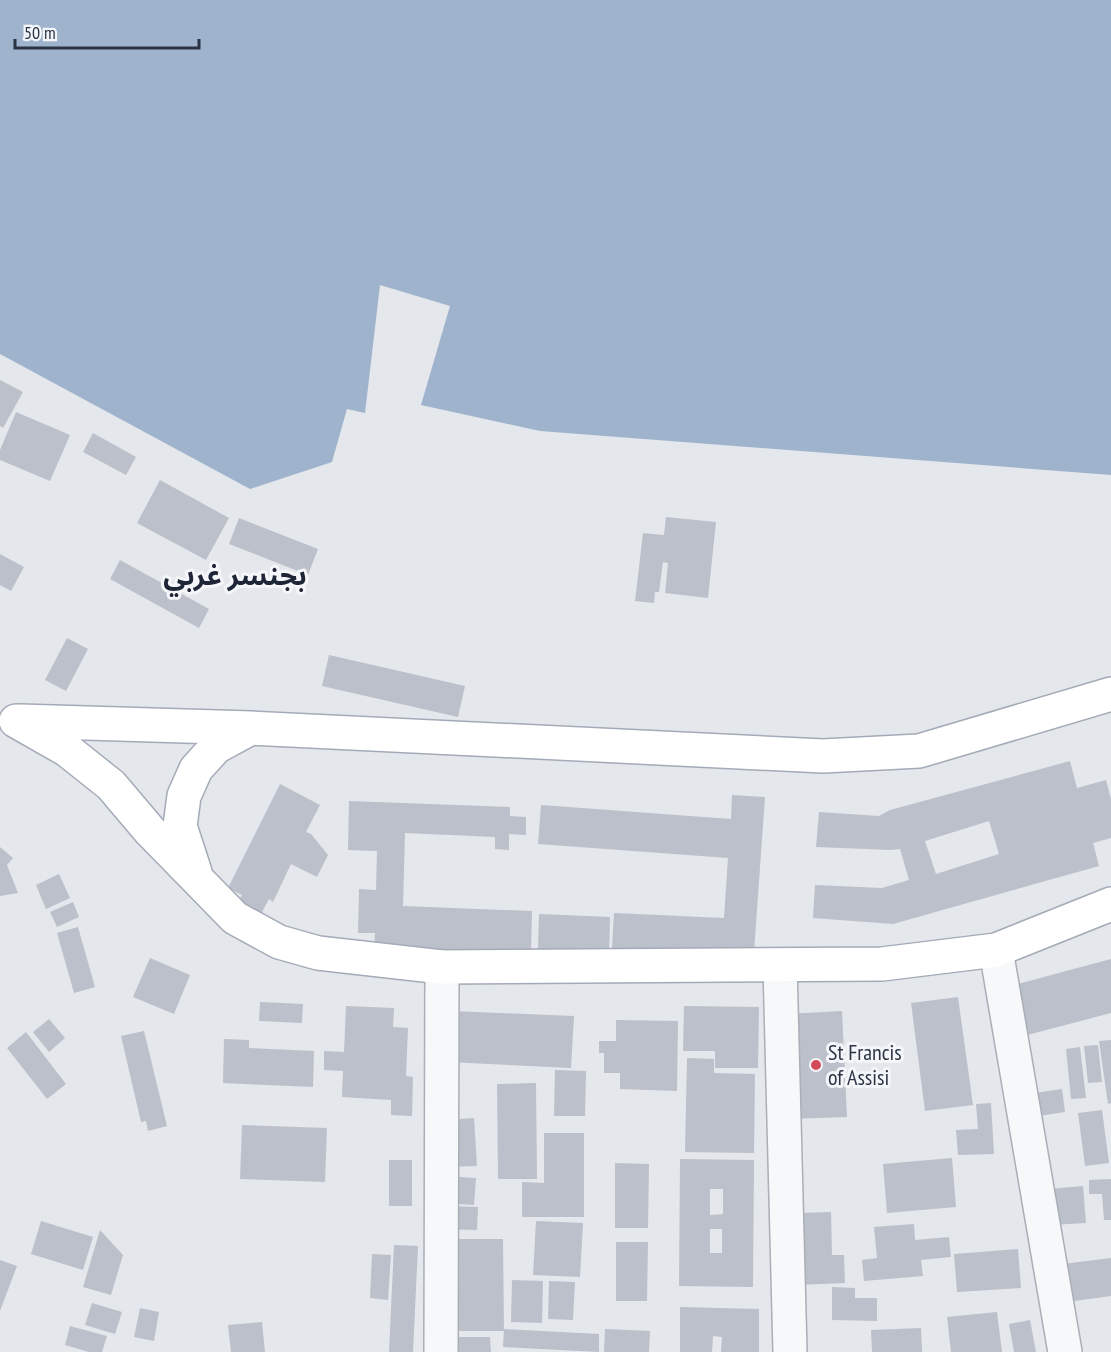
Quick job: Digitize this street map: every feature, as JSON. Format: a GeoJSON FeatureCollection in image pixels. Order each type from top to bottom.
{"type":"FeatureCollection","features":[{"type":"Feature","properties":{"kind":"main road"},"geometry":{"type":"LineString","coordinates":[[8,722],[251,728],[823,756],[919,751],[1111,694]]}},
{"type":"Feature","properties":{"kind":"main road"},"geometry":{"type":"LineString","coordinates":[[8,722],[67,750],[111,785],[150,831],[235,918],[279,942],[318,953],[442,967],[882,964],[996,950],[1111,904]]}},
{"type":"Feature","properties":{"kind":"main road"},"geometry":{"type":"LineString","coordinates":[[198,881],[180,826],[183,796],[196,769],[216,747],[251,728]]}},
{"type":"Feature","properties":{"kind":"street"},"geometry":{"type":"LineString","coordinates":[[996,950],[1065,1352]]}},
{"type":"Feature","properties":{"kind":"street"},"geometry":{"type":"LineString","coordinates":[[780,966],[790,1352]]}},
{"type":"Feature","properties":{"kind":"street"},"geometry":{"type":"LineString","coordinates":[[441,1352],[442,967]]}},
{"type":"Feature","properties":{"kind":"water"},"geometry":{"type":"Polygon","coordinates":[[[0,0],[1111,0],[1111,475],[540,431],[421,405],[450,306],[380,285],[365,413],[347,409],[332,462],[250,489],[0,354],[0,0]]]}},
{"type":"Feature","properties":{"kind":"building"},"geometry":{"type":"Polygon","coordinates":[[[0,380],[23,392],[3,428],[0,426],[0,380]]]}},
{"type":"Feature","properties":{"kind":"building"},"geometry":{"type":"Polygon","coordinates":[[[16,412],[70,435],[50,481],[0,460],[0,450],[16,412]]]}},
{"type":"Feature","properties":{"kind":"building"},"geometry":{"type":"Polygon","coordinates":[[[93,433],[136,457],[126,475],[83,452],[93,433]]]}},
{"type":"Feature","properties":{"kind":"building"},"geometry":{"type":"Polygon","coordinates":[[[160,480],[229,518],[206,560],[137,523],[160,480]]]}},
{"type":"Feature","properties":{"kind":"building"},"geometry":{"type":"Polygon","coordinates":[[[666,517],[716,522],[708,598],[665,593],[668,563],[663,562],[659,592],[655,592],[654,603],[635,601],[643,533],[664,535],[666,517]]]}},
{"type":"Feature","properties":{"kind":"building"},"geometry":{"type":"Polygon","coordinates":[[[239,518],[318,549],[308,575],[229,544],[239,518]]]}},
{"type":"Feature","properties":{"kind":"building"},"geometry":{"type":"Polygon","coordinates":[[[0,554],[24,567],[11,591],[0,585],[0,554]]]}},
{"type":"Feature","properties":{"kind":"building"},"geometry":{"type":"Polygon","coordinates":[[[120,560],[209,609],[199,628],[110,579],[120,560]]]}},
{"type":"Feature","properties":{"kind":"building"},"geometry":{"type":"Polygon","coordinates":[[[67,638],[88,649],[66,691],[45,680],[67,638]]]}},
{"type":"Feature","properties":{"kind":"building"},"geometry":{"type":"Polygon","coordinates":[[[329,655],[465,686],[458,717],[322,686],[329,655]]]}},
{"type":"Feature","properties":{"kind":"building"},"geometry":{"type":"Polygon","coordinates":[[[1070,761],[1077,788],[1106,780],[1111,799],[1111,838],[1093,843],[1099,866],[893,924],[813,918],[815,885],[882,888],[909,880],[900,849],[816,847],[819,812],[879,816],[890,810],[1070,761]],[[989,821],[925,841],[936,874],[999,854],[989,821]]]}},
{"type":"Feature","properties":{"kind":"building"},"geometry":{"type":"Polygon","coordinates":[[[280,784],[320,805],[306,832],[311,834],[328,855],[317,877],[291,864],[273,902],[269,899],[261,914],[238,902],[242,895],[228,888],[280,784]]]}},
{"type":"Feature","properties":{"kind":"building"},"geometry":{"type":"Polygon","coordinates":[[[732,795],[765,797],[754,952],[725,953],[612,948],[614,913],[724,918],[728,858],[538,844],[541,805],[731,819],[732,795]]]}},
{"type":"Feature","properties":{"kind":"building"},"geometry":{"type":"Polygon","coordinates":[[[349,801],[510,807],[510,816],[526,817],[526,835],[509,834],[509,850],[495,849],[495,837],[405,833],[403,906],[532,911],[531,954],[374,949],[375,933],[358,933],[359,889],[376,890],[377,851],[348,850],[349,801]]]}},
{"type":"Feature","properties":{"kind":"building"},"geometry":{"type":"Polygon","coordinates":[[[0,847],[13,858],[7,865],[18,893],[0,896],[0,847]]]}},
{"type":"Feature","properties":{"kind":"building"},"geometry":{"type":"Polygon","coordinates":[[[59,874],[70,898],[46,909],[36,885],[59,874]]]}},
{"type":"Feature","properties":{"kind":"building"},"geometry":{"type":"Polygon","coordinates":[[[73,902],[79,917],[57,927],[50,912],[73,902]]]}},
{"type":"Feature","properties":{"kind":"building"},"geometry":{"type":"Polygon","coordinates":[[[539,914],[610,917],[609,952],[538,949],[539,914]]]}},
{"type":"Feature","properties":{"kind":"building"},"geometry":{"type":"Polygon","coordinates":[[[78,927],[95,987],[74,993],[57,933],[78,927]]]}},
{"type":"Feature","properties":{"kind":"building"},"geometry":{"type":"Polygon","coordinates":[[[150,958],[190,975],[174,1014],[133,997],[150,958]]]}},
{"type":"Feature","properties":{"kind":"building"},"geometry":{"type":"Polygon","coordinates":[[[1111,959],[1111,1013],[1016,1038],[1003,988],[1111,959]]]}},
{"type":"Feature","properties":{"kind":"building"},"geometry":{"type":"Polygon","coordinates":[[[958,997],[973,1105],[925,1111],[911,1003],[958,997]]]}},
{"type":"Feature","properties":{"kind":"building"},"geometry":{"type":"Polygon","coordinates":[[[260,1002],[303,1004],[302,1023],[259,1021],[260,1002]]]}},
{"type":"Feature","properties":{"kind":"building"},"geometry":{"type":"Polygon","coordinates":[[[346,1006],[394,1008],[393,1027],[408,1028],[406,1076],[413,1077],[412,1116],[391,1115],[391,1100],[342,1097],[343,1071],[324,1070],[324,1051],[344,1052],[346,1006]]]}},
{"type":"Feature","properties":{"kind":"building"},"geometry":{"type":"Polygon","coordinates":[[[684,1006],[759,1007],[758,1068],[715,1068],[715,1051],[683,1051],[684,1006]]]}},
{"type":"Feature","properties":{"kind":"building"},"geometry":{"type":"Polygon","coordinates":[[[451,1011],[574,1016],[571,1068],[449,1062],[451,1011]]]}},
{"type":"Feature","properties":{"kind":"building","name":"St Francis of Assisi"},"geometry":{"type":"Polygon","coordinates":[[[842,1011],[847,1117],[791,1119],[786,1014],[842,1011]]]}},
{"type":"Feature","properties":{"kind":"building"},"geometry":{"type":"Polygon","coordinates":[[[49,1019],[65,1038],[49,1052],[33,1032],[49,1019]]]}},
{"type":"Feature","properties":{"kind":"building"},"geometry":{"type":"Polygon","coordinates":[[[616,1020],[678,1021],[677,1091],[620,1089],[620,1073],[604,1073],[604,1053],[599,1053],[599,1041],[616,1041],[616,1020]]]}},
{"type":"Feature","properties":{"kind":"building"},"geometry":{"type":"Polygon","coordinates":[[[144,1031],[167,1126],[148,1131],[146,1121],[141,1122],[121,1036],[144,1031]]]}},
{"type":"Feature","properties":{"kind":"building"},"geometry":{"type":"Polygon","coordinates":[[[26,1032],[66,1084],[47,1099],[7,1048],[26,1032]]]}},
{"type":"Feature","properties":{"kind":"building"},"geometry":{"type":"Polygon","coordinates":[[[224,1039],[249,1040],[249,1048],[314,1051],[313,1087],[223,1083],[224,1039]]]}},
{"type":"Feature","properties":{"kind":"building"},"geometry":{"type":"Polygon","coordinates":[[[1111,1040],[1111,1103],[1108,1104],[1099,1041],[1111,1040]]]}},
{"type":"Feature","properties":{"kind":"building"},"geometry":{"type":"Polygon","coordinates":[[[1098,1045],[1102,1082],[1088,1083],[1084,1046],[1098,1045]]]}},
{"type":"Feature","properties":{"kind":"building"},"geometry":{"type":"Polygon","coordinates":[[[1080,1047],[1086,1098],[1071,1099],[1066,1049],[1080,1047]]]}},
{"type":"Feature","properties":{"kind":"building"},"geometry":{"type":"Polygon","coordinates":[[[687,1058],[714,1059],[714,1073],[755,1074],[754,1153],[685,1152],[687,1058]]]}},
{"type":"Feature","properties":{"kind":"building"},"geometry":{"type":"Polygon","coordinates":[[[555,1070],[586,1071],[585,1116],[554,1116],[555,1070]]]}},
{"type":"Feature","properties":{"kind":"building"},"geometry":{"type":"Polygon","coordinates":[[[536,1083],[537,1179],[498,1179],[497,1084],[536,1083]]]}},
{"type":"Feature","properties":{"kind":"building"},"geometry":{"type":"Polygon","coordinates":[[[1062,1089],[1065,1112],[1032,1117],[1028,1094],[1062,1089]]]}},
{"type":"Feature","properties":{"kind":"building"},"geometry":{"type":"Polygon","coordinates":[[[991,1103],[994,1154],[958,1155],[956,1130],[978,1129],[976,1104],[991,1103]]]}},
{"type":"Feature","properties":{"kind":"building"},"geometry":{"type":"Polygon","coordinates":[[[1102,1110],[1109,1163],[1085,1166],[1078,1113],[1102,1110]]]}},
{"type":"Feature","properties":{"kind":"building"},"geometry":{"type":"Polygon","coordinates":[[[474,1118],[477,1166],[444,1167],[442,1120],[474,1118]]]}},
{"type":"Feature","properties":{"kind":"building"},"geometry":{"type":"Polygon","coordinates":[[[242,1125],[327,1128],[325,1182],[240,1179],[242,1125]]]}},
{"type":"Feature","properties":{"kind":"building"},"geometry":{"type":"Polygon","coordinates":[[[544,1133],[584,1133],[584,1217],[522,1217],[522,1182],[544,1183],[544,1133]]]}},
{"type":"Feature","properties":{"kind":"building"},"geometry":{"type":"Polygon","coordinates":[[[952,1158],[956,1207],[887,1213],[883,1164],[952,1158]]]}},
{"type":"Feature","properties":{"kind":"building"},"geometry":{"type":"Polygon","coordinates":[[[680,1159],[754,1160],[753,1287],[679,1286],[680,1159]],[[710,1189],[710,1215],[723,1214],[723,1189],[710,1189]],[[710,1229],[710,1253],[722,1253],[722,1229],[710,1229]]]}},
{"type":"Feature","properties":{"kind":"building"},"geometry":{"type":"Polygon","coordinates":[[[389,1160],[412,1160],[412,1206],[389,1206],[389,1160]]]}},
{"type":"Feature","properties":{"kind":"building"},"geometry":{"type":"Polygon","coordinates":[[[615,1163],[649,1164],[648,1228],[615,1228],[615,1163]]]}},
{"type":"Feature","properties":{"kind":"building"},"geometry":{"type":"Polygon","coordinates":[[[443,1176],[476,1178],[474,1205],[442,1203],[443,1176]]]}},
{"type":"Feature","properties":{"kind":"building"},"geometry":{"type":"Polygon","coordinates":[[[1111,1179],[1111,1220],[1104,1220],[1102,1194],[1089,1194],[1089,1180],[1111,1179]]]}},
{"type":"Feature","properties":{"kind":"building"},"geometry":{"type":"Polygon","coordinates":[[[1083,1186],[1086,1223],[1051,1225],[1048,1189],[1083,1186]]]}},
{"type":"Feature","properties":{"kind":"building"},"geometry":{"type":"Polygon","coordinates":[[[444,1206],[478,1207],[477,1230],[443,1229],[444,1206]]]}},
{"type":"Feature","properties":{"kind":"building"},"geometry":{"type":"Polygon","coordinates":[[[831,1212],[832,1255],[844,1255],[845,1283],[798,1285],[796,1213],[831,1212]]]}},
{"type":"Feature","properties":{"kind":"building"},"geometry":{"type":"Polygon","coordinates":[[[41,1221],[93,1237],[83,1270],[31,1254],[41,1221]]]}},
{"type":"Feature","properties":{"kind":"building"},"geometry":{"type":"Polygon","coordinates":[[[536,1221],[583,1223],[580,1277],[533,1275],[536,1221]]]}},
{"type":"Feature","properties":{"kind":"building"},"geometry":{"type":"Polygon","coordinates":[[[914,1224],[915,1240],[949,1237],[951,1257],[921,1260],[923,1276],[864,1281],[862,1260],[877,1258],[874,1227],[914,1224]]]}},
{"type":"Feature","properties":{"kind":"building"},"geometry":{"type":"Polygon","coordinates":[[[100,1230],[123,1255],[111,1295],[83,1287],[100,1230]]]}},
{"type":"Feature","properties":{"kind":"building"},"geometry":{"type":"Polygon","coordinates":[[[450,1239],[503,1239],[504,1331],[451,1331],[450,1239]]]}},
{"type":"Feature","properties":{"kind":"building"},"geometry":{"type":"Polygon","coordinates":[[[616,1242],[648,1242],[647,1301],[616,1301],[616,1242]]]}},
{"type":"Feature","properties":{"kind":"building"},"geometry":{"type":"Polygon","coordinates":[[[394,1245],[418,1246],[413,1352],[389,1352],[394,1245]]]}},
{"type":"Feature","properties":{"kind":"building"},"geometry":{"type":"Polygon","coordinates":[[[1018,1249],[1021,1288],[957,1292],[954,1254],[1018,1249]]]}},
{"type":"Feature","properties":{"kind":"building"},"geometry":{"type":"Polygon","coordinates":[[[372,1254],[391,1255],[388,1300],[370,1298],[372,1254]]]}},
{"type":"Feature","properties":{"kind":"building"},"geometry":{"type":"Polygon","coordinates":[[[1111,1258],[1111,1296],[1067,1302],[1062,1264],[1111,1258]]]}},
{"type":"Feature","properties":{"kind":"building"},"geometry":{"type":"Polygon","coordinates":[[[0,1260],[17,1266],[0,1311],[0,1260]]]}},
{"type":"Feature","properties":{"kind":"building"},"geometry":{"type":"Polygon","coordinates":[[[512,1280],[543,1281],[542,1323],[511,1322],[512,1280]]]}},
{"type":"Feature","properties":{"kind":"building"},"geometry":{"type":"Polygon","coordinates":[[[549,1281],[575,1282],[573,1320],[548,1319],[549,1281]]]}},
{"type":"Feature","properties":{"kind":"building"},"geometry":{"type":"Polygon","coordinates":[[[832,1287],[855,1288],[855,1298],[877,1298],[877,1321],[832,1320],[832,1287]]]}},
{"type":"Feature","properties":{"kind":"building"},"geometry":{"type":"Polygon","coordinates":[[[92,1303],[122,1312],[115,1334],[85,1325],[92,1303]]]}},
{"type":"Feature","properties":{"kind":"building"},"geometry":{"type":"Polygon","coordinates":[[[680,1307],[759,1309],[759,1352],[721,1352],[722,1337],[713,1336],[712,1352],[680,1352],[680,1307]]]}},
{"type":"Feature","properties":{"kind":"building"},"geometry":{"type":"Polygon","coordinates":[[[140,1308],[159,1312],[154,1341],[134,1337],[140,1308]]]}},
{"type":"Feature","properties":{"kind":"building"},"geometry":{"type":"Polygon","coordinates":[[[997,1312],[1002,1352],[951,1352],[947,1317],[997,1312]]]}},
{"type":"Feature","properties":{"kind":"building"},"geometry":{"type":"Polygon","coordinates":[[[1030,1320],[1036,1352],[1014,1352],[1009,1324],[1030,1320]]]}},
{"type":"Feature","properties":{"kind":"building"},"geometry":{"type":"Polygon","coordinates":[[[262,1322],[265,1352],[231,1352],[228,1325],[262,1322]]]}},
{"type":"Feature","properties":{"kind":"building"},"geometry":{"type":"Polygon","coordinates":[[[70,1326],[107,1336],[102,1352],[89,1352],[65,1345],[70,1326]]]}},
{"type":"Feature","properties":{"kind":"building"},"geometry":{"type":"Polygon","coordinates":[[[921,1328],[922,1352],[872,1352],[871,1330],[921,1328]]]}},
{"type":"Feature","properties":{"kind":"building"},"geometry":{"type":"Polygon","coordinates":[[[504,1329],[599,1334],[599,1352],[503,1347],[504,1329]]]}},
{"type":"Feature","properties":{"kind":"building"},"geometry":{"type":"Polygon","coordinates":[[[605,1329],[650,1331],[649,1352],[604,1352],[605,1329]]]}},
{"type":"Feature","properties":{"kind":"building"},"geometry":{"type":"Polygon","coordinates":[[[440,1337],[490,1337],[491,1352],[440,1352],[440,1337]]]}},
{"type":"Feature","properties":{"kind":"place","name":"St Francis of Assisi"},"geometry":{"type":"Point","coordinates":[816,1065]}},
{"type":"Feature","properties":{"kind":"district","name":"بجنسر غربي"},"geometry":{"type":"Point","coordinates":[235,574]}}]}
